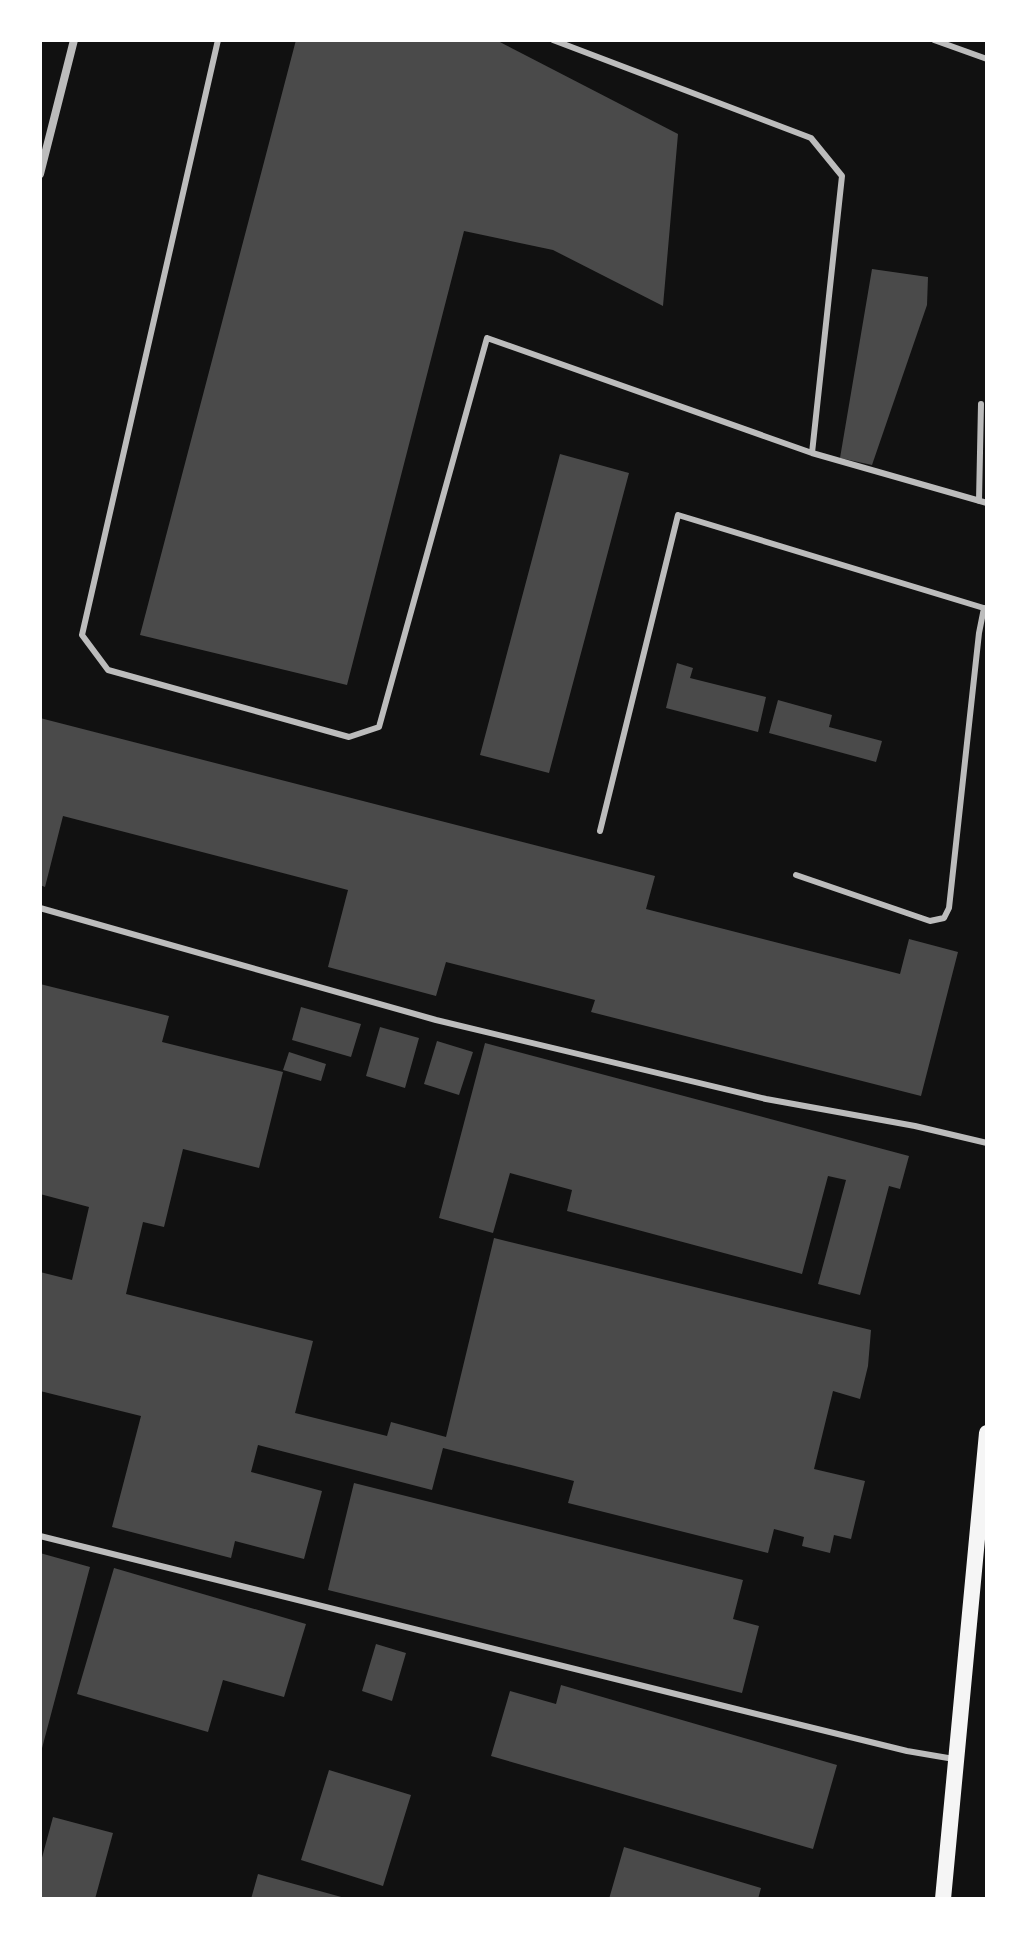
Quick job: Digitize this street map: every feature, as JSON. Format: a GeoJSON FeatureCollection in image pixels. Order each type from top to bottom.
{"type":"FeatureCollection","features":[{"type":"Feature","properties":{"kind":"main road"},"geometry":{"type":"LineString","coordinates":[[943,1899],[987,1433]]}},
{"type":"Feature","properties":{"kind":"street"},"geometry":{"type":"LineString","coordinates":[[40,174],[74,40]]}},
{"type":"Feature","properties":{"kind":"lane"},"geometry":{"type":"LineString","coordinates":[[218,40],[82,635],[108,670],[349,737],[379,727],[487,338],[812,453],[983,502],[981,404]]}},
{"type":"Feature","properties":{"kind":"lane"},"geometry":{"type":"LineString","coordinates":[[553,40],[811,138],[842,176],[812,453]]}},
{"type":"Feature","properties":{"kind":"lane"},"geometry":{"type":"LineString","coordinates":[[934,40],[987,59]]}},
{"type":"Feature","properties":{"kind":"lane"},"geometry":{"type":"LineString","coordinates":[[600,831],[678,515],[986,609],[979,633],[949,908],[944,918],[930,921],[796,875]]}},
{"type":"Feature","properties":{"kind":"lane"},"geometry":{"type":"LineString","coordinates":[[40,908],[436,1020],[766,1099],[915,1126],[987,1143]]}},
{"type":"Feature","properties":{"kind":"lane"},"geometry":{"type":"LineString","coordinates":[[40,1536],[907,1751],[957,1760]]}},
{"type":"Feature","properties":{"kind":"building"},"geometry":{"type":"Polygon","coordinates":[[[296,40],[496,40],[678,134],[663,306],[553,250],[464,231],[347,685],[140,635],[296,40]]]}},
{"type":"Feature","properties":{"kind":"building"},"geometry":{"type":"Polygon","coordinates":[[[872,269],[928,277],[927,305],[872,465],[840,458],[872,269]]]}},
{"type":"Feature","properties":{"kind":"building"},"geometry":{"type":"Polygon","coordinates":[[[560,454],[629,473],[549,773],[480,755],[560,454]]]}},
{"type":"Feature","properties":{"kind":"building"},"geometry":{"type":"Polygon","coordinates":[[[677,663],[693,668],[690,678],[766,697],[758,732],[666,708],[677,663]]]}},
{"type":"Feature","properties":{"kind":"building"},"geometry":{"type":"Polygon","coordinates":[[[778,700],[832,715],[829,727],[882,741],[876,762],[769,733],[778,700]]]}},
{"type":"Feature","properties":{"kind":"building"},"geometry":{"type":"Polygon","coordinates":[[[40,718],[655,876],[646,909],[900,974],[909,939],[958,952],[921,1096],[591,1012],[595,1000],[446,962],[436,996],[328,967],[348,890],[63,816],[45,887],[40,885],[40,718]]]}},
{"type":"Feature","properties":{"kind":"building"},"geometry":{"type":"Polygon","coordinates":[[[40,984],[169,1016],[162,1042],[283,1072],[259,1168],[183,1149],[164,1227],[143,1222],[126,1294],[313,1341],[295,1413],[387,1436],[391,1422],[446,1437],[494,1238],[871,1330],[868,1366],[860,1399],[833,1391],[814,1469],[865,1481],[851,1539],[834,1535],[830,1553],[802,1546],[804,1537],[774,1529],[768,1553],[568,1503],[574,1481],[443,1448],[432,1490],[258,1445],[251,1472],[322,1491],[304,1559],[235,1541],[231,1558],[112,1527],[141,1416],[40,1391],[40,1272],[72,1280],[89,1207],[40,1194],[40,984]]]}},
{"type":"Feature","properties":{"kind":"building"},"geometry":{"type":"Polygon","coordinates":[[[301,1007],[361,1024],[351,1057],[292,1040],[301,1007]]]}},
{"type":"Feature","properties":{"kind":"building"},"geometry":{"type":"Polygon","coordinates":[[[380,1027],[419,1038],[405,1088],[366,1076],[380,1027]]]}},
{"type":"Feature","properties":{"kind":"building"},"geometry":{"type":"Polygon","coordinates":[[[437,1041],[473,1052],[459,1095],[424,1084],[437,1041]]]}},
{"type":"Feature","properties":{"kind":"building"},"geometry":{"type":"Polygon","coordinates":[[[485,1043],[909,1156],[900,1189],[889,1186],[860,1295],[818,1284],[846,1180],[828,1176],[802,1274],[567,1211],[572,1190],[510,1173],[493,1233],[439,1218],[485,1043]]]}},
{"type":"Feature","properties":{"kind":"building"},"geometry":{"type":"Polygon","coordinates":[[[289,1052],[326,1064],[321,1081],[283,1070],[289,1052]]]}},
{"type":"Feature","properties":{"kind":"building"},"geometry":{"type":"Polygon","coordinates":[[[354,1483],[743,1580],[733,1619],[759,1626],[742,1693],[328,1590],[354,1483]]]}},
{"type":"Feature","properties":{"kind":"building"},"geometry":{"type":"Polygon","coordinates":[[[40,1553],[90,1567],[41,1752],[40,1751],[40,1553]]]}},
{"type":"Feature","properties":{"kind":"building"},"geometry":{"type":"Polygon","coordinates":[[[114,1568],[306,1624],[284,1697],[223,1680],[208,1732],[77,1694],[114,1568]]]}},
{"type":"Feature","properties":{"kind":"building"},"geometry":{"type":"Polygon","coordinates":[[[376,1644],[406,1653],[392,1701],[362,1691],[376,1644]]]}},
{"type":"Feature","properties":{"kind":"building"},"geometry":{"type":"Polygon","coordinates":[[[561,1685],[837,1765],[813,1849],[491,1756],[510,1691],[556,1704],[561,1685]]]}},
{"type":"Feature","properties":{"kind":"building"},"geometry":{"type":"Polygon","coordinates":[[[329,1770],[411,1795],[383,1886],[301,1860],[329,1770]]]}},
{"type":"Feature","properties":{"kind":"building"},"geometry":{"type":"Polygon","coordinates":[[[53,1817],[113,1833],[95,1899],[40,1899],[40,1865],[53,1817]]]}},
{"type":"Feature","properties":{"kind":"building"},"geometry":{"type":"Polygon","coordinates":[[[624,1847],[761,1888],[758,1899],[609,1899],[624,1847]]]}},
{"type":"Feature","properties":{"kind":"building"},"geometry":{"type":"Polygon","coordinates":[[[258,1874],[345,1898],[345,1899],[251,1899],[258,1874]]]}}]}
